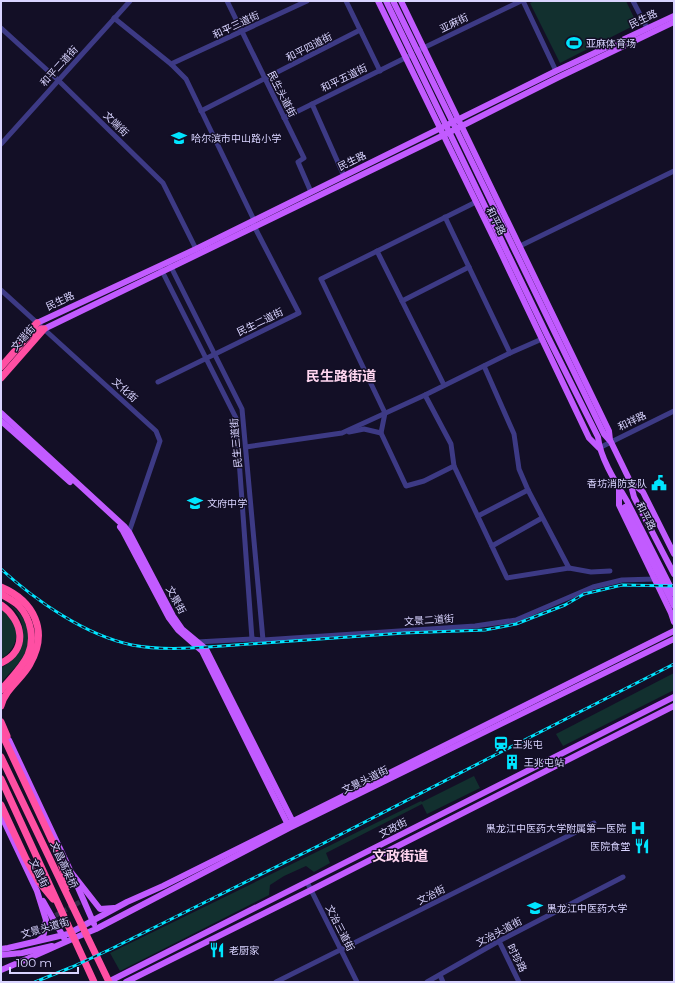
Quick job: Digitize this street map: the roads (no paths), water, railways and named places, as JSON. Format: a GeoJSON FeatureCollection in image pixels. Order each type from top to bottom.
{"type":"FeatureCollection","features":[{"type":"Feature","properties":{"kind":"highway","name":"文瑞街"},"geometry":{"type":"LineString","coordinates":[[1,361],[37,323]]}},
{"type":"Feature","properties":{"kind":"highway","name":"文瑞街"},"geometry":{"type":"LineString","coordinates":[[1,378],[44,329]]}},
{"type":"Feature","properties":{"kind":"highway"},"geometry":{"type":"LineString","coordinates":[[1,367],[33,333],[44,329]]}},
{"type":"Feature","properties":{"kind":"highway"},"geometry":{"type":"LineString","coordinates":[[1,587],[19,596],[26,604],[37,622],[39,632],[36,652],[30,665],[8,691],[2,703]]}},
{"type":"Feature","properties":{"kind":"highway"},"geometry":{"type":"LineString","coordinates":[[1,594],[18,605],[30,622],[31,644],[28,656],[1,690]]}},
{"type":"Feature","properties":{"kind":"highway"},"geometry":{"type":"LineString","coordinates":[[1,605],[12,614],[19,627],[20,633],[20,642],[16,651],[6,661],[1,663]]}},
{"type":"Feature","properties":{"kind":"highway"},"geometry":{"type":"LineString","coordinates":[[1,722],[4,737],[54,845],[63,869],[70,901]]}},
{"type":"Feature","properties":{"kind":"highway","name":"文昌高架桥"},"geometry":{"type":"LineString","coordinates":[[1,757],[109,982]]}},
{"type":"Feature","properties":{"kind":"highway"},"geometry":{"type":"LineString","coordinates":[[1,779],[94,982]]}},
{"type":"Feature","properties":{"kind":"highway"},"geometry":{"type":"LineString","coordinates":[[1,805],[26,859],[39,882],[59,905]]}},
{"type":"Feature","properties":{"kind":"main road","name":"和平路"},"geometry":{"type":"LineString","coordinates":[[378,1],[456,121]]}},
{"type":"Feature","properties":{"kind":"main road","name":"和平路"},"geometry":{"type":"LineString","coordinates":[[386,1],[447,126],[518,265],[598,437],[599,448]]}},
{"type":"Feature","properties":{"kind":"main road","name":"和平路"},"geometry":{"type":"LineString","coordinates":[[393,1],[443,136],[501,253],[589,438],[599,448],[674,594]]}},
{"type":"Feature","properties":{"kind":"main road","name":"和平路"},"geometry":{"type":"LineString","coordinates":[[401,1],[424,48],[456,121],[504,236]]}},
{"type":"Feature","properties":{"kind":"main road","name":"民生路"},"geometry":{"type":"LineString","coordinates":[[170,264],[253,223],[311,192],[556,71],[674,16]]}},
{"type":"Feature","properties":{"kind":"main road","name":"民生路"},"geometry":{"type":"LineString","coordinates":[[44,329],[161,269],[196,249],[443,136],[559,76],[674,22]]}},
{"type":"Feature","properties":{"kind":"main road","name":"和平路"},"geometry":{"type":"LineString","coordinates":[[459,128],[520,246],[609,431],[611,442]]}},
{"type":"Feature","properties":{"kind":"main road"},"geometry":{"type":"LineString","coordinates":[[504,236],[520,246],[518,265],[501,253],[504,236]]}},
{"type":"Feature","properties":{"kind":"main road","name":"和平路"},"geometry":{"type":"LineString","coordinates":[[518,265],[604,434],[611,442],[630,481],[634,497],[674,574]]}},
{"type":"Feature","properties":{"kind":"main road","name":"民生路"},"geometry":{"type":"LineString","coordinates":[[37,323],[161,269]]}},
{"type":"Feature","properties":{"kind":"main road","name":"文景街"},"geometry":{"type":"LineString","coordinates":[[1,413],[129,532],[173,616],[182,629],[206,649],[291,824]]}},
{"type":"Feature","properties":{"kind":"main road","name":"文景街"},"geometry":{"type":"LineString","coordinates":[[1,421],[86,496],[124,532],[169,618],[178,630],[202,651],[291,824]]}},
{"type":"Feature","properties":{"kind":"main road"},"geometry":{"type":"LineString","coordinates":[[630,481],[643,492],[674,554]]}},
{"type":"Feature","properties":{"kind":"main road"},"geometry":{"type":"LineString","coordinates":[[630,481],[674,565]]}},
{"type":"Feature","properties":{"kind":"main road"},"geometry":{"type":"LineString","coordinates":[[619,488],[619,505],[674,622]]}},
{"type":"Feature","properties":{"kind":"main road"},"geometry":{"type":"LineString","coordinates":[[619,488],[623,503],[674,606]]}},
{"type":"Feature","properties":{"kind":"main road","name":"文景头道街"},"geometry":{"type":"LineString","coordinates":[[1,970],[44,953],[96,928],[291,824],[674,630]]}},
{"type":"Feature","properties":{"kind":"main road","name":"文景头道街"},"geometry":{"type":"LineString","coordinates":[[1,948],[8,948],[68,934],[117,908],[674,639]]}},
{"type":"Feature","properties":{"kind":"main road","name":"文政街"},"geometry":{"type":"LineString","coordinates":[[124,980],[307,882],[674,697]]}},
{"type":"Feature","properties":{"kind":"main road","name":"文政街"},"geometry":{"type":"LineString","coordinates":[[124,980],[311,890],[674,706]]}},
{"type":"Feature","properties":{"kind":"main road"},"geometry":{"type":"LineString","coordinates":[[4,737],[71,872],[96,928]]}},
{"type":"Feature","properties":{"kind":"main road","name":"文昌街"},"geometry":{"type":"LineString","coordinates":[[1,815],[37,891],[46,920],[43,937],[38,941]]}},
{"type":"Feature","properties":{"kind":"main road"},"geometry":{"type":"LineString","coordinates":[[71,872],[100,909],[117,908]]}},
{"type":"Feature","properties":{"kind":"main road"},"geometry":{"type":"LineString","coordinates":[[37,891],[66,942]]}},
{"type":"Feature","properties":{"kind":"main road","name":"文景头道街"},"geometry":{"type":"LineString","coordinates":[[1,955],[49,947],[66,942],[92,921]]}},
{"type":"Feature","properties":{"kind":"main road"},"geometry":{"type":"LineString","coordinates":[[109,982],[124,980]]}},
{"type":"Feature","properties":{"kind":"street","name":"和平二道街"},"geometry":{"type":"LineString","coordinates":[[1,144],[130,1]]}},
{"type":"Feature","properties":{"kind":"street","name":"民生头道街"},"geometry":{"type":"LineString","coordinates":[[227,1],[304,158],[298,162],[311,192]]}},
{"type":"Feature","properties":{"kind":"street","name":"和平三道街"},"geometry":{"type":"LineString","coordinates":[[171,64],[307,1]]}},
{"type":"Feature","properties":{"kind":"street"},"geometry":{"type":"LineString","coordinates":[[346,1],[380,71]]}},
{"type":"Feature","properties":{"kind":"street"},"geometry":{"type":"LineString","coordinates":[[522,1],[556,71]]}},
{"type":"Feature","properties":{"kind":"street","name":"亚麻街"},"geometry":{"type":"LineString","coordinates":[[412,55],[522,1]]}},
{"type":"Feature","properties":{"kind":"street"},"geometry":{"type":"LineString","coordinates":[[633,1],[647,28]]}},
{"type":"Feature","properties":{"kind":"street","name":"民生二道街"},"geometry":{"type":"LineString","coordinates":[[114,18],[171,64],[186,79],[253,223],[299,313],[158,382]]}},
{"type":"Feature","properties":{"kind":"street","name":"文端街"},"geometry":{"type":"LineString","coordinates":[[1,28],[58,80],[163,183],[196,249]]}},
{"type":"Feature","properties":{"kind":"street","name":"和平四道街"},"geometry":{"type":"LineString","coordinates":[[201,111],[360,30]]}},
{"type":"Feature","properties":{"kind":"street"},"geometry":{"type":"LineString","coordinates":[[1,38],[6,32]]}},
{"type":"Feature","properties":{"kind":"street","name":"和平五道街"},"geometry":{"type":"LineString","coordinates":[[284,118],[412,55]]}},
{"type":"Feature","properties":{"kind":"street"},"geometry":{"type":"LineString","coordinates":[[312,104],[344,176]]}},
{"type":"Feature","properties":{"kind":"street"},"geometry":{"type":"LineString","coordinates":[[520,246],[674,171]]}},
{"type":"Feature","properties":{"kind":"street"},"geometry":{"type":"LineString","coordinates":[[454,466],[424,481],[406,486],[382,432],[385,413],[321,279],[476,202]]}},
{"type":"Feature","properties":{"kind":"street"},"geometry":{"type":"LineString","coordinates":[[445,217],[510,353]]}},
{"type":"Feature","properties":{"kind":"street"},"geometry":{"type":"LineString","coordinates":[[377,251],[444,385]]}},
{"type":"Feature","properties":{"kind":"street","name":"民生三道街"},"geometry":{"type":"LineString","coordinates":[[170,264],[242,409],[263,640]]}},
{"type":"Feature","properties":{"kind":"street"},"geometry":{"type":"LineString","coordinates":[[402,301],[469,267]]}},
{"type":"Feature","properties":{"kind":"street","name":"民生三道街"},"geometry":{"type":"LineString","coordinates":[[161,269],[236,418],[252,639]]}},
{"type":"Feature","properties":{"kind":"street","name":"文化街"},"geometry":{"type":"LineString","coordinates":[[1,290],[158,434],[160,441],[129,532]]}},
{"type":"Feature","properties":{"kind":"street"},"geometry":{"type":"LineString","coordinates":[[342,433],[542,339]]}},
{"type":"Feature","properties":{"kind":"street"},"geometry":{"type":"LineString","coordinates":[[484,366],[514,434],[519,469],[528,490],[568,568]]}},
{"type":"Feature","properties":{"kind":"street"},"geometry":{"type":"LineString","coordinates":[[425,395],[451,444],[454,466],[507,578],[568,568],[591,572],[610,571]]}},
{"type":"Feature","properties":{"kind":"street","name":"和祥路"},"geometry":{"type":"LineString","coordinates":[[599,448],[674,411]]}},
{"type":"Feature","properties":{"kind":"street"},"geometry":{"type":"LineString","coordinates":[[246,447],[364,429],[382,432]]}},
{"type":"Feature","properties":{"kind":"street"},"geometry":{"type":"LineString","coordinates":[[478,516],[528,490]]}},
{"type":"Feature","properties":{"kind":"street"},"geometry":{"type":"LineString","coordinates":[[492,546],[542,518]]}},
{"type":"Feature","properties":{"kind":"street","name":"文景二道街"},"geometry":{"type":"LineString","coordinates":[[197,642],[252,639],[263,640],[475,626],[516,620],[593,586],[622,580],[655,579]]}},
{"type":"Feature","properties":{"kind":"street","name":"文治街"},"geometry":{"type":"LineString","coordinates":[[276,982],[594,823]]}},
{"type":"Feature","properties":{"kind":"street","name":"文治头道街"},"geometry":{"type":"LineString","coordinates":[[427,982],[499,941],[623,877]]}},
{"type":"Feature","properties":{"kind":"street","name":"文治三道街"},"geometry":{"type":"LineString","coordinates":[[307,882],[357,982]]}},
{"type":"Feature","properties":{"kind":"street","name":"时珍路"},"geometry":{"type":"LineString","coordinates":[[499,941],[519,982]]}},
{"type":"Feature","properties":{"kind":"street"},"geometry":{"type":"LineString","coordinates":[[440,975],[444,982]]}},
{"type":"Feature","properties":{"kind":"tunnel"},"geometry":{"type":"LineString","coordinates":[[49,919],[89,897]]}},
{"type":"Feature","properties":{"kind":"railway"},"geometry":{"type":"LineString","coordinates":[[1,569],[45,604],[79,625],[114,640],[132,645],[170,649],[404,633],[485,630],[516,624],[565,605],[584,594],[622,585],[674,586]]}},
{"type":"Feature","properties":{"kind":"railway"},"geometry":{"type":"LineString","coordinates":[[35,982],[111,949],[322,844],[674,664]]}},
{"type":"Feature","properties":{"kind":"place","name":"亚麻体育场"},"geometry":{"type":"Point","coordinates":[574,43]}},
{"type":"Feature","properties":{"kind":"place","name":"哈尔滨市中山路小学"},"geometry":{"type":"Point","coordinates":[179,138]}},
{"type":"Feature","properties":{"kind":"place","name":"香坊消防支队"},"geometry":{"type":"Point","coordinates":[659,483]}},
{"type":"Feature","properties":{"kind":"place","name":"文府中学"},"geometry":{"type":"Point","coordinates":[195,503]}},
{"type":"Feature","properties":{"kind":"place","name":"王兆屯"},"geometry":{"type":"Point","coordinates":[501,744]}},
{"type":"Feature","properties":{"kind":"place","name":"王兆屯站"},"geometry":{"type":"Point","coordinates":[512,762]}},
{"type":"Feature","properties":{"kind":"place","name":"黑龙江中医药大学附属第一医院"},"geometry":{"type":"Point","coordinates":[638,828]}},
{"type":"Feature","properties":{"kind":"place","name":"医院食堂"},"geometry":{"type":"Point","coordinates":[642,846]}},
{"type":"Feature","properties":{"kind":"place","name":"黑龙江中医药大学"},"geometry":{"type":"Point","coordinates":[535,908]}},
{"type":"Feature","properties":{"kind":"place","name":"老厨家"},"geometry":{"type":"Point","coordinates":[217,950]}},
{"type":"Feature","properties":{"kind":"district","name":"民生路街道"},"geometry":{"type":"Point","coordinates":[341,376]}},
{"type":"Feature","properties":{"kind":"district","name":"文政街道"},"geometry":{"type":"Point","coordinates":[400,856]}}]}
